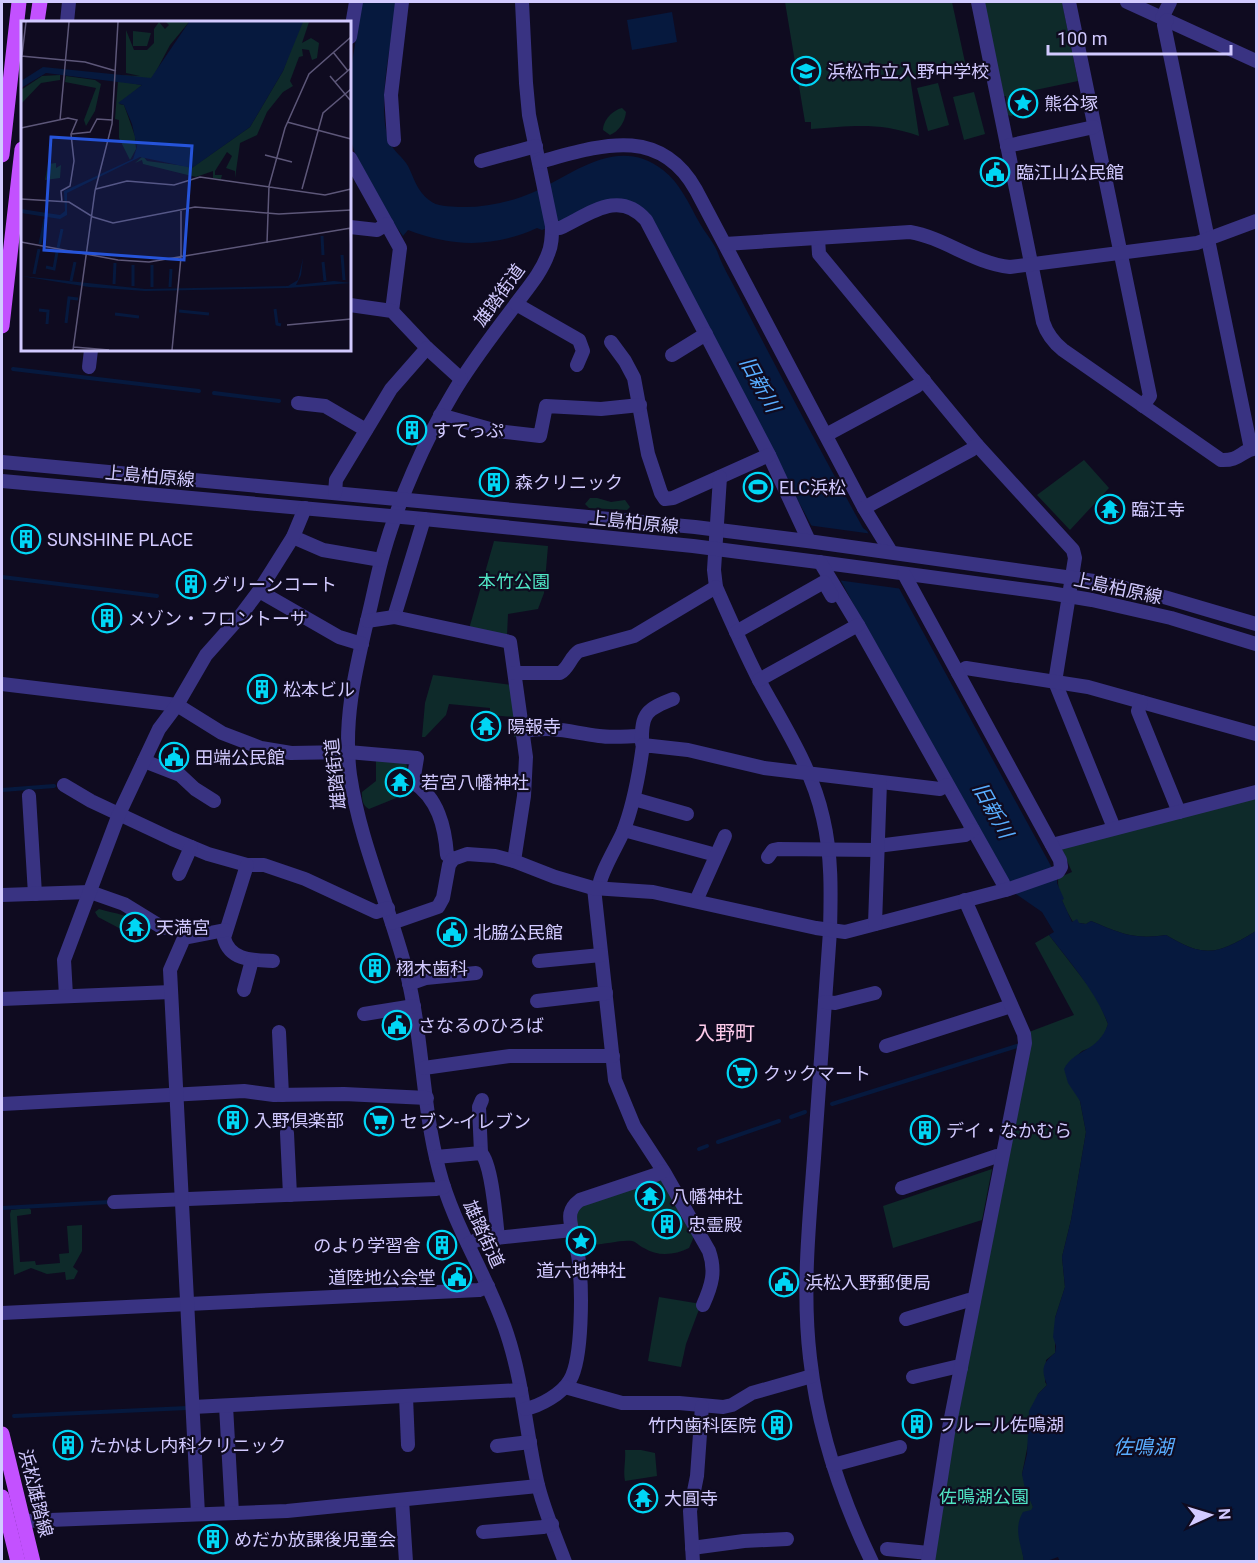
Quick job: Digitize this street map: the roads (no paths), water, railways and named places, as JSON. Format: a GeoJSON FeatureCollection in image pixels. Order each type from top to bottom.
{"type":"FeatureCollection","features":[{"type":"Feature","properties":{"kind":"main road"},"geometry":{"type":"LineString","coordinates":[[2,155],[7,53],[19,2]]}},
{"type":"Feature","properties":{"kind":"main road"},"geometry":{"type":"LineString","coordinates":[[37,21],[40,2]]}},
{"type":"Feature","properties":{"kind":"main road"},"geometry":{"type":"LineString","coordinates":[[2,326],[16,262],[21,168]]}},
{"type":"Feature","properties":{"kind":"main road","name":"浜松雄踏線"},"geometry":{"type":"LineString","coordinates":[[2,1434],[11,1522],[18,1562]]}},
{"type":"Feature","properties":{"kind":"main road","name":"浜松雄踏線"},"geometry":{"type":"LineString","coordinates":[[2,1497],[11,1522],[33,1562]]}},
{"type":"Feature","properties":{"kind":"street"},"geometry":{"type":"LineString","coordinates":[[67,21],[69,2]]}},
{"type":"Feature","properties":{"kind":"street"},"geometry":{"type":"LineString","coordinates":[[351,31],[356,2]]}},
{"type":"Feature","properties":{"kind":"street"},"geometry":{"type":"LineString","coordinates":[[394,140],[391,95],[402,2]]}},
{"type":"Feature","properties":{"kind":"street","name":"雄踏街道"},"geometry":{"type":"LineString","coordinates":[[522,2],[526,83],[552,227],[550,247],[546,261],[461,379],[440,415],[402,499],[381,560],[362,644],[351,698],[348,752],[352,788],[359,820],[388,908],[414,1006],[436,1157],[444,1187],[488,1286],[507,1336],[525,1409],[538,1486],[565,1562]]}},
{"type":"Feature","properties":{"kind":"street"},"geometry":{"type":"LineString","coordinates":[[978,2],[1043,322],[1054,342],[1221,460],[1232,460],[1254,449],[1164,25],[1170,2]]}},
{"type":"Feature","properties":{"kind":"street"},"geometry":{"type":"LineString","coordinates":[[1069,2],[1150,396],[1143,406]]}},
{"type":"Feature","properties":{"kind":"street"},"geometry":{"type":"LineString","coordinates":[[1127,2],[1257,61]]}},
{"type":"Feature","properties":{"kind":"street"},"geometry":{"type":"LineString","coordinates":[[1007,146],[1094,127]]}},
{"type":"Feature","properties":{"kind":"street"},"geometry":{"type":"LineString","coordinates":[[539,162],[617,144],[634,145],[660,153],[675,162],[687,175],[887,552]]}},
{"type":"Feature","properties":{"kind":"street"},"geometry":{"type":"LineString","coordinates":[[481,161],[536,146]]}},
{"type":"Feature","properties":{"kind":"street"},"geometry":{"type":"LineString","coordinates":[[351,160],[400,248],[392,311]]}},
{"type":"Feature","properties":{"kind":"street"},"geometry":{"type":"LineString","coordinates":[[552,227],[560,228],[615,204],[634,209],[651,227],[812,541]]}},
{"type":"Feature","properties":{"kind":"street"},"geometry":{"type":"LineString","coordinates":[[725,244],[910,232],[930,237],[988,263],[1010,267],[1120,254],[1208,240],[1257,221]]}},
{"type":"Feature","properties":{"kind":"street"},"geometry":{"type":"LineString","coordinates":[[351,227],[377,230],[387,224]]}},
{"type":"Feature","properties":{"kind":"street"},"geometry":{"type":"LineString","coordinates":[[818,238],[819,254],[977,445],[1073,550],[1075,558],[1055,682],[1114,828]]}},
{"type":"Feature","properties":{"kind":"street"},"geometry":{"type":"LineString","coordinates":[[516,303],[579,340],[583,351],[577,365]]}},
{"type":"Feature","properties":{"kind":"street"},"geometry":{"type":"LineString","coordinates":[[351,305],[392,311],[461,379]]}},
{"type":"Feature","properties":{"kind":"street"},"geometry":{"type":"LineString","coordinates":[[672,355],[706,334]]}},
{"type":"Feature","properties":{"kind":"street"},"geometry":{"type":"LineString","coordinates":[[611,342],[630,369],[648,454],[660,493],[665,499],[673,498],[769,455]]}},
{"type":"Feature","properties":{"kind":"street"},"geometry":{"type":"LineString","coordinates":[[335,493],[336,480],[391,389],[427,348]]}},
{"type":"Feature","properties":{"kind":"street"},"geometry":{"type":"LineString","coordinates":[[88,367],[91,351]]}},
{"type":"Feature","properties":{"kind":"street"},"geometry":{"type":"LineString","coordinates":[[826,435],[917,386],[924,380]]}},
{"type":"Feature","properties":{"kind":"street"},"geometry":{"type":"LineString","coordinates":[[298,403],[325,406],[366,430]]}},
{"type":"Feature","properties":{"kind":"street"},"geometry":{"type":"LineString","coordinates":[[440,415],[497,431],[540,436],[546,406],[601,409],[639,405]]}},
{"type":"Feature","properties":{"kind":"street"},"geometry":{"type":"LineString","coordinates":[[864,508],[977,445]]}},
{"type":"Feature","properties":{"kind":"street","name":"上島柏原線"},"geometry":{"type":"LineString","coordinates":[[2,462],[716,529],[812,541],[1072,577],[1164,597],[1257,624]]}},
{"type":"Feature","properties":{"kind":"street"},"geometry":{"type":"LineString","coordinates":[[720,477],[714,570],[716,587],[759,680],[809,774],[819,803],[829,848],[830,930],[806,1268],[806,1318],[812,1376],[833,1465],[872,1562]]}},
{"type":"Feature","properties":{"kind":"street","name":"上島柏原線"},"geometry":{"type":"LineString","coordinates":[[2,481],[396,516],[715,549],[823,563],[1069,596],[1156,614],[1257,644]]}},
{"type":"Feature","properties":{"kind":"street"},"geometry":{"type":"LineString","coordinates":[[66,996],[64,960],[119,814],[159,729],[177,705],[206,655],[259,591],[293,537],[305,508]]}},
{"type":"Feature","properties":{"kind":"street"},"geometry":{"type":"LineString","coordinates":[[394,617],[424,519]]}},
{"type":"Feature","properties":{"kind":"street"},"geometry":{"type":"LineString","coordinates":[[293,537],[323,550],[381,560]]}},
{"type":"Feature","properties":{"kind":"street"},"geometry":{"type":"LineString","coordinates":[[823,563],[854,627]]}},
{"type":"Feature","properties":{"kind":"street"},"geometry":{"type":"LineString","coordinates":[[392,922],[434,909],[441,903],[449,865],[459,855],[481,855],[514,861],[555,877],[596,888],[646,891],[844,932],[1007,890],[1056,874],[1060,870],[1061,863],[1052,845],[958,673],[899,573]]}},
{"type":"Feature","properties":{"kind":"street"},"geometry":{"type":"LineString","coordinates":[[736,632],[824,582],[854,627],[1007,890]]}},
{"type":"Feature","properties":{"kind":"street"},"geometry":{"type":"LineString","coordinates":[[515,673],[560,673],[565,670],[574,654],[579,651],[634,636],[716,587]]}},
{"type":"Feature","properties":{"kind":"street"},"geometry":{"type":"LineString","coordinates":[[259,591],[339,637],[362,644]]}},
{"type":"Feature","properties":{"kind":"street"},"geometry":{"type":"LineString","coordinates":[[367,621],[394,617],[510,642],[523,731],[525,783],[514,861]]}},
{"type":"Feature","properties":{"kind":"street"},"geometry":{"type":"LineString","coordinates":[[759,680],[854,627]]}},
{"type":"Feature","properties":{"kind":"street"},"geometry":{"type":"LineString","coordinates":[[958,673],[966,668],[1088,687],[1257,734]]}},
{"type":"Feature","properties":{"kind":"street"},"geometry":{"type":"LineString","coordinates":[[2,684],[177,705],[222,733],[261,748],[291,753],[348,752],[417,758],[413,782],[423,788],[432,798],[446,839],[447,855],[453,859]]}},
{"type":"Feature","properties":{"kind":"street"},"geometry":{"type":"LineString","coordinates":[[674,699],[656,706],[647,713],[642,723],[640,772],[634,799],[624,830],[596,888],[615,1080],[634,1126],[709,1251],[712,1261],[712,1281],[703,1305]]}},
{"type":"Feature","properties":{"kind":"street"},"geometry":{"type":"LineString","coordinates":[[1141,702],[1138,711],[1179,812]]}},
{"type":"Feature","properties":{"kind":"street"},"geometry":{"type":"LineString","coordinates":[[523,731],[558,728],[608,737],[642,740],[764,768],[940,789],[947,785]]}},
{"type":"Feature","properties":{"kind":"street"},"geometry":{"type":"LineString","coordinates":[[144,760],[180,775],[195,789],[214,801]]}},
{"type":"Feature","properties":{"kind":"street"},"geometry":{"type":"LineString","coordinates":[[875,924],[880,782]]}},
{"type":"Feature","properties":{"kind":"street"},"geometry":{"type":"LineString","coordinates":[[64,785],[119,814],[191,847],[247,866],[264,865],[305,879],[376,912],[388,908]]}},
{"type":"Feature","properties":{"kind":"street"},"geometry":{"type":"LineString","coordinates":[[1052,845],[1257,792]]}},
{"type":"Feature","properties":{"kind":"street"},"geometry":{"type":"LineString","coordinates":[[29,796],[35,894]]}},
{"type":"Feature","properties":{"kind":"street"},"geometry":{"type":"LineString","coordinates":[[634,799],[687,814]]}},
{"type":"Feature","properties":{"kind":"street"},"geometry":{"type":"LineString","coordinates":[[624,830],[716,855]]}},
{"type":"Feature","properties":{"kind":"street"},"geometry":{"type":"LineString","coordinates":[[768,857],[773,850],[778,849],[877,848],[965,835],[973,830]]}},
{"type":"Feature","properties":{"kind":"street"},"geometry":{"type":"LineString","coordinates":[[696,901],[725,836]]}},
{"type":"Feature","properties":{"kind":"street"},"geometry":{"type":"LineString","coordinates":[[179,874],[191,847]]}},
{"type":"Feature","properties":{"kind":"street"},"geometry":{"type":"LineString","coordinates":[[247,866],[225,930],[226,946],[231,952],[252,960],[273,961]]}},
{"type":"Feature","properties":{"kind":"street"},"geometry":{"type":"LineString","coordinates":[[2,895],[90,892],[124,904],[163,928]]}},
{"type":"Feature","properties":{"kind":"street"},"geometry":{"type":"LineString","coordinates":[[888,1549],[929,1557],[948,1433],[1025,1042],[1024,1034],[965,900]]}},
{"type":"Feature","properties":{"kind":"street"},"geometry":{"type":"LineString","coordinates":[[198,1515],[171,970],[184,938],[225,930]]}},
{"type":"Feature","properties":{"kind":"street"},"geometry":{"type":"LineString","coordinates":[[539,961],[601,955]]}},
{"type":"Feature","properties":{"kind":"street"},"geometry":{"type":"LineString","coordinates":[[244,990],[252,960]]}},
{"type":"Feature","properties":{"kind":"street"},"geometry":{"type":"LineString","coordinates":[[409,984],[426,978],[476,973]]}},
{"type":"Feature","properties":{"kind":"street"},"geometry":{"type":"LineString","coordinates":[[2,999],[171,992]]}},
{"type":"Feature","properties":{"kind":"street"},"geometry":{"type":"LineString","coordinates":[[537,1001],[606,993]]}},
{"type":"Feature","properties":{"kind":"street"},"geometry":{"type":"LineString","coordinates":[[825,1002],[835,1003],[875,993]]}},
{"type":"Feature","properties":{"kind":"street"},"geometry":{"type":"LineString","coordinates":[[364,1014],[414,1006]]}},
{"type":"Feature","properties":{"kind":"street"},"geometry":{"type":"LineString","coordinates":[[886,1046],[1011,1006]]}},
{"type":"Feature","properties":{"kind":"street"},"geometry":{"type":"LineString","coordinates":[[279,1032],[282,1095]]}},
{"type":"Feature","properties":{"kind":"street"},"geometry":{"type":"LineString","coordinates":[[424,1068],[516,1056],[613,1056]]}},
{"type":"Feature","properties":{"kind":"street"},"geometry":{"type":"LineString","coordinates":[[2,1104],[244,1091],[282,1095],[344,1094],[427,1098]]}},
{"type":"Feature","properties":{"kind":"street"},"geometry":{"type":"LineString","coordinates":[[481,1154],[479,1107],[482,1100]]}},
{"type":"Feature","properties":{"kind":"street"},"geometry":{"type":"LineString","coordinates":[[287,1133],[290,1195]]}},
{"type":"Feature","properties":{"kind":"street"},"geometry":{"type":"LineString","coordinates":[[436,1157],[481,1154],[486,1158],[498,1238]]}},
{"type":"Feature","properties":{"kind":"street"},"geometry":{"type":"LineString","coordinates":[[902,1188],[997,1156],[1002,1157]]}},
{"type":"Feature","properties":{"kind":"street"},"geometry":{"type":"LineString","coordinates":[[525,1409],[536,1407],[565,1387],[573,1376],[581,1313],[579,1260],[569,1213],[573,1205],[579,1200],[663,1171]]}},
{"type":"Feature","properties":{"kind":"street"},"geometry":{"type":"LineString","coordinates":[[114,1202],[428,1190],[444,1187]]}},
{"type":"Feature","properties":{"kind":"street"},"geometry":{"type":"LineString","coordinates":[[468,1244],[477,1240],[572,1230]]}},
{"type":"Feature","properties":{"kind":"street"},"geometry":{"type":"LineString","coordinates":[[2,1313],[479,1290],[488,1286]]}},
{"type":"Feature","properties":{"kind":"street"},"geometry":{"type":"LineString","coordinates":[[906,1319],[969,1299],[974,1300]]}},
{"type":"Feature","properties":{"kind":"street"},"geometry":{"type":"LineString","coordinates":[[914,1377],[955,1366],[961,1368]]}},
{"type":"Feature","properties":{"kind":"street"},"geometry":{"type":"LineString","coordinates":[[565,1387],[622,1403],[679,1403],[723,1407],[732,1405],[752,1393],[812,1376]]}},
{"type":"Feature","properties":{"kind":"street"},"geometry":{"type":"LineString","coordinates":[[193,1407],[521,1390]]}},
{"type":"Feature","properties":{"kind":"street"},"geometry":{"type":"LineString","coordinates":[[406,1397],[408,1445]]}},
{"type":"Feature","properties":{"kind":"street"},"geometry":{"type":"LineString","coordinates":[[226,1406],[232,1513]]}},
{"type":"Feature","properties":{"kind":"street"},"geometry":{"type":"LineString","coordinates":[[702,1406],[697,1476],[690,1511],[692,1555],[744,1540],[787,1539]]}},
{"type":"Feature","properties":{"kind":"street"},"geometry":{"type":"LineString","coordinates":[[497,1446],[530,1442]]}},
{"type":"Feature","properties":{"kind":"street"},"geometry":{"type":"LineString","coordinates":[[833,1465],[900,1447]]}},
{"type":"Feature","properties":{"kind":"street"},"geometry":{"type":"LineString","coordinates":[[11,1522],[298,1510],[538,1486]]}},
{"type":"Feature","properties":{"kind":"street"},"geometry":{"type":"LineString","coordinates":[[402,1500],[406,1562]]}},
{"type":"Feature","properties":{"kind":"street"},"geometry":{"type":"LineString","coordinates":[[483,1532],[543,1527],[552,1524]]}},
{"type":"Feature","properties":{"kind":"water","name":"佐鳴湖"},"geometry":{"type":"Polygon","coordinates":[[[362,2],[397,2],[384,91],[385,126],[391,145],[408,166],[416,184],[425,196],[436,204],[468,207],[516,199],[581,167],[613,157],[630,156],[646,160],[663,170],[684,194],[715,247],[863,528],[867,531],[894,579],[1057,877],[1057,883],[1064,899],[1062,900],[1072,922],[1077,919],[1079,923],[1086,924],[1091,921],[1135,936],[1166,935],[1192,948],[1212,951],[1232,945],[1256,931],[1256,1561],[1060,1562],[1058,1557],[1047,1561],[1024,1561],[1019,1537],[1020,1518],[1023,1512],[1033,1507],[1025,1489],[1022,1474],[1027,1454],[1029,1411],[1038,1394],[1047,1385],[1044,1367],[1047,1360],[1055,1353],[1056,1346],[1053,1337],[1055,1318],[1065,1287],[1062,1257],[1071,1220],[1086,1132],[1080,1101],[1068,1083],[1064,1069],[1074,1057],[1093,1045],[1104,1033],[1108,1024],[1103,1012],[1074,967],[1049,935],[1054,932],[1042,912],[1013,892],[863,622],[643,211],[580,213],[542,230],[537,228],[521,235],[488,242],[441,240],[408,230],[403,236],[357,159],[351,141],[351,69],[362,2]]]}},
{"type":"Feature","properties":{"kind":"water"},"geometry":{"type":"Polygon","coordinates":[[[672,12],[677,42],[632,50],[627,20],[672,12]]]}},
{"type":"Feature","properties":{"kind":"waterway"},"geometry":{"type":"LineString","coordinates":[[13,369],[199,391]]}},
{"type":"Feature","properties":{"kind":"waterway"},"geometry":{"type":"LineString","coordinates":[[214,393],[279,401]]}},
{"type":"Feature","properties":{"kind":"waterway"},"geometry":{"type":"LineString","coordinates":[[2,577],[157,596]]}},
{"type":"Feature","properties":{"kind":"waterway"},"geometry":{"type":"LineString","coordinates":[[2,790],[54,786]]}},
{"type":"Feature","properties":{"kind":"waterway"},"geometry":{"type":"LineString","coordinates":[[832,1104],[1017,1046]]}},
{"type":"Feature","properties":{"kind":"waterway"},"geometry":{"type":"LineString","coordinates":[[791,1117],[805,1112]]}},
{"type":"Feature","properties":{"kind":"waterway"},"geometry":{"type":"LineString","coordinates":[[718,1142],[779,1121]]}},
{"type":"Feature","properties":{"kind":"waterway"},"geometry":{"type":"LineString","coordinates":[[699,1149],[707,1146]]}},
{"type":"Feature","properties":{"kind":"waterway"},"geometry":{"type":"LineString","coordinates":[[2,1208],[110,1202]]}},
{"type":"Feature","properties":{"kind":"waterway"},"geometry":{"type":"LineString","coordinates":[[14,1416],[187,1408]]}},
{"type":"Feature","properties":{"kind":"place","name":"浜松市立入野中学校"},"geometry":{"type":"Point","coordinates":[806,71]}},
{"type":"Feature","properties":{"kind":"place","name":"熊谷塚"},"geometry":{"type":"Point","coordinates":[1023,103]}},
{"type":"Feature","properties":{"kind":"place","name":"臨江山公民館"},"geometry":{"type":"Point","coordinates":[995,172]}},
{"type":"Feature","properties":{"kind":"place","name":"すてっぷ"},"geometry":{"type":"Point","coordinates":[412,430]}},
{"type":"Feature","properties":{"kind":"place","name":"森クリニック"},"geometry":{"type":"Point","coordinates":[494,482]}},
{"type":"Feature","properties":{"kind":"place","name":"ELC浜松"},"geometry":{"type":"Point","coordinates":[758,487]}},
{"type":"Feature","properties":{"kind":"place","name":"臨江寺"},"geometry":{"type":"Point","coordinates":[1110,509]}},
{"type":"Feature","properties":{"kind":"place","name":"SUNSHINE PLACE"},"geometry":{"type":"Point","coordinates":[26,539]}},
{"type":"Feature","properties":{"kind":"place","name":"グリーンコート"},"geometry":{"type":"Point","coordinates":[191,584]}},
{"type":"Feature","properties":{"kind":"place","name":"メゾン・フロントーサ"},"geometry":{"type":"Point","coordinates":[107,618]}},
{"type":"Feature","properties":{"kind":"place","name":"松本ビル"},"geometry":{"type":"Point","coordinates":[262,689]}},
{"type":"Feature","properties":{"kind":"place","name":"陽報寺"},"geometry":{"type":"Point","coordinates":[486,726]}},
{"type":"Feature","properties":{"kind":"place","name":"田端公民館"},"geometry":{"type":"Point","coordinates":[174,757]}},
{"type":"Feature","properties":{"kind":"place","name":"若宮八幡神社"},"geometry":{"type":"Point","coordinates":[400,782]}},
{"type":"Feature","properties":{"kind":"place","name":"天満宮"},"geometry":{"type":"Point","coordinates":[135,927]}},
{"type":"Feature","properties":{"kind":"place","name":"北脇公民館"},"geometry":{"type":"Point","coordinates":[452,932]}},
{"type":"Feature","properties":{"kind":"place","name":"栩木歯科"},"geometry":{"type":"Point","coordinates":[375,968]}},
{"type":"Feature","properties":{"kind":"place","name":"さなるのひろば"},"geometry":{"type":"Point","coordinates":[397,1025]}},
{"type":"Feature","properties":{"kind":"place","name":"クックマート"},"geometry":{"type":"Point","coordinates":[742,1073]}},
{"type":"Feature","properties":{"kind":"place","name":"入野倶楽部"},"geometry":{"type":"Point","coordinates":[233,1120]}},
{"type":"Feature","properties":{"kind":"place","name":"セブン-イレブン"},"geometry":{"type":"Point","coordinates":[379,1121]}},
{"type":"Feature","properties":{"kind":"place","name":"デイ・なかむら"},"geometry":{"type":"Point","coordinates":[925,1130]}},
{"type":"Feature","properties":{"kind":"place","name":"八幡神社"},"geometry":{"type":"Point","coordinates":[650,1196]}},
{"type":"Feature","properties":{"kind":"place","name":"忠霊殿"},"geometry":{"type":"Point","coordinates":[667,1224]}},
{"type":"Feature","properties":{"kind":"place","name":"道六地神社"},"geometry":{"type":"Point","coordinates":[581,1241]}},
{"type":"Feature","properties":{"kind":"place","name":"のより学習舎"},"geometry":{"type":"Point","coordinates":[442,1245]}},
{"type":"Feature","properties":{"kind":"place","name":"道陸地公会堂"},"geometry":{"type":"Point","coordinates":[457,1277]}},
{"type":"Feature","properties":{"kind":"place","name":"浜松入野郵便局"},"geometry":{"type":"Point","coordinates":[784,1282]}},
{"type":"Feature","properties":{"kind":"place","name":"フルール佐鳴湖"},"geometry":{"type":"Point","coordinates":[917,1424]}},
{"type":"Feature","properties":{"kind":"place","name":"竹内歯科医院"},"geometry":{"type":"Point","coordinates":[777,1425]}},
{"type":"Feature","properties":{"kind":"place","name":"たかはし内科クリニック"},"geometry":{"type":"Point","coordinates":[68,1445]}},
{"type":"Feature","properties":{"kind":"place","name":"大圓寺"},"geometry":{"type":"Point","coordinates":[643,1498]}},
{"type":"Feature","properties":{"kind":"place","name":"めだか放課後児童会"},"geometry":{"type":"Point","coordinates":[213,1539]}},
{"type":"Feature","properties":{"kind":"district","name":"入野町"},"geometry":{"type":"Point","coordinates":[725,1033]}},
{"type":"Feature","properties":{"kind":"water label","name":"旧新川"},"geometry":{"type":"Point","coordinates":[760,384]}},
{"type":"Feature","properties":{"kind":"water label","name":"旧新川"},"geometry":{"type":"Point","coordinates":[993,810]}},
{"type":"Feature","properties":{"kind":"park label","name":"本竹公園"},"geometry":{"type":"Point","coordinates":[514,581]}},
{"type":"Feature","properties":{"kind":"park label","name":"佐鳴湖公園"},"geometry":{"type":"Point","coordinates":[984,1496]}}]}
